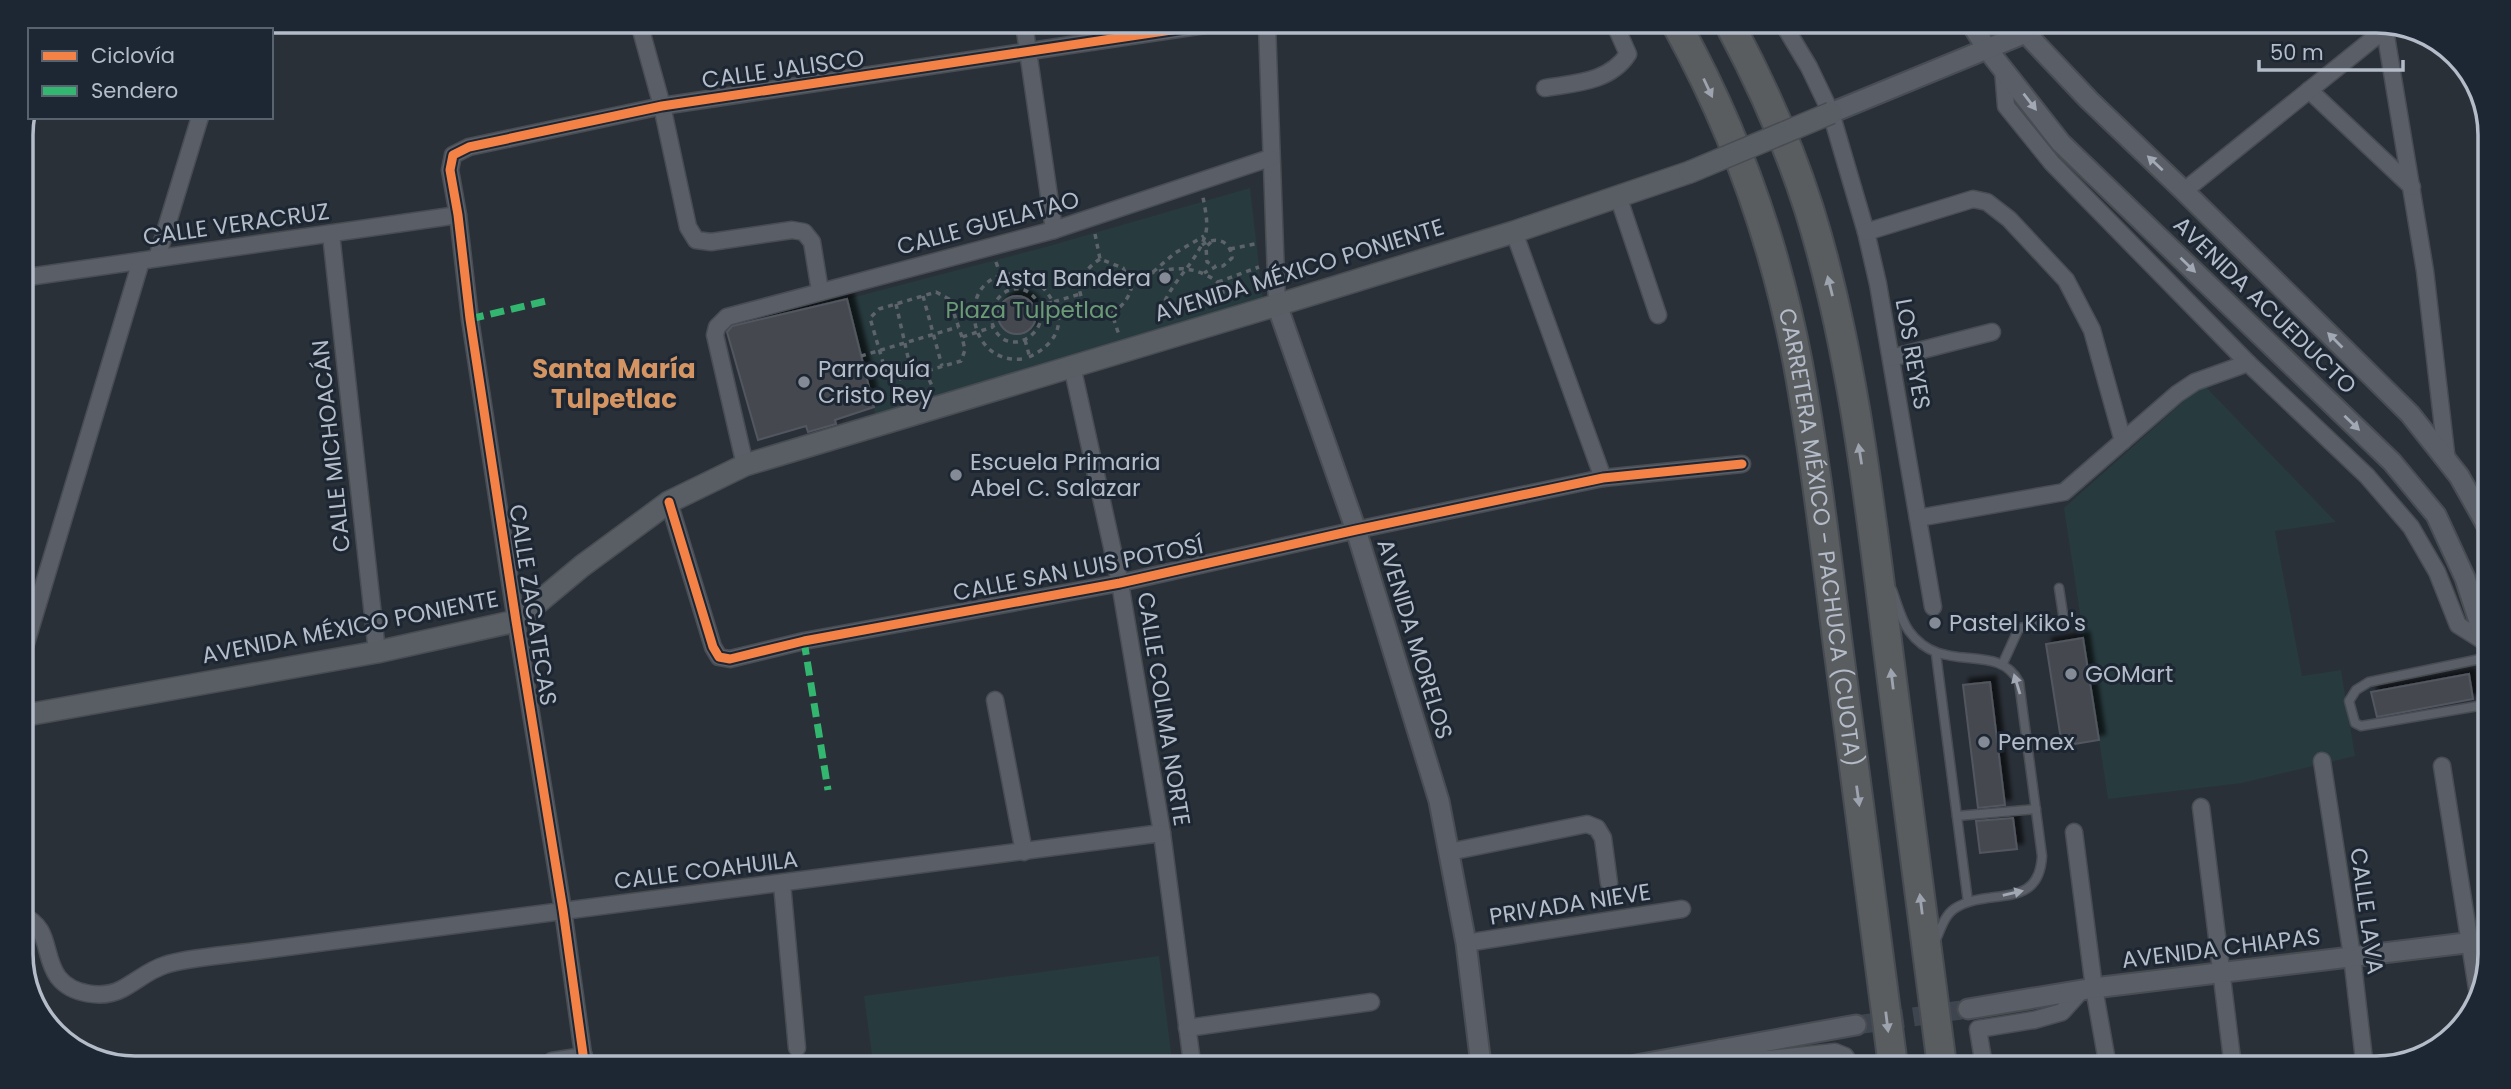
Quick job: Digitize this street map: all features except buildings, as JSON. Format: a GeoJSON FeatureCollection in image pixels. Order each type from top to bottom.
{"type":"FeatureCollection","features":[{"type":"Feature","properties":{"kind":"highway","name":"CARRETERA MÉXICO - PACHUCA (CUOTA)"},"geometry":{"type":"LineString","coordinates":[[1681,33],[1723,120],[1744,171],[1777,276],[1798,362],[1820,499],[1892,1056]]}},
{"type":"Feature","properties":{"kind":"highway","name":"CARRETERA MÉXICO - PACHUCA (CUOTA)"},"geometry":{"type":"LineString","coordinates":[[1734,33],[1759,80],[1787,146],[1816,234],[1844,352],[1875,544],[1941,1056]]}},
{"type":"Feature","properties":{"kind":"main road","name":"AVENIDA MÉXICO PONIENTE"},"geometry":{"type":"LineString","coordinates":[[33,714],[377,652],[516,621],[582,566],[669,502],[745,466],[1514,232],[1690,172],[1831,113]]}},
{"type":"Feature","properties":{"kind":"street"},"geometry":{"type":"LineString","coordinates":[[642,33],[662,106],[688,227],[696,240],[711,242],[792,230],[804,232],[812,242],[820,291]]}},
{"type":"Feature","properties":{"kind":"street"},"geometry":{"type":"LineString","coordinates":[[1026,33],[1054,230]]}},
{"type":"Feature","properties":{"kind":"street","name":"CALLE JALISCO"},"geometry":{"type":"LineString","coordinates":[[453,155],[469,147],[662,106],[1153,33]]}},
{"type":"Feature","properties":{"kind":"street","name":"AVENIDA MORELOS"},"geometry":{"type":"LineString","coordinates":[[1267,33],[1277,305],[1356,530],[1439,801],[1465,943],[1480,1056]]}},
{"type":"Feature","properties":{"kind":"street"},"geometry":{"type":"LineString","coordinates":[[1545,88],[1593,80],[1620,66],[1628,54],[1619,33]]}},
{"type":"Feature","properties":{"kind":"street","name":"LOS REYES"},"geometry":{"type":"LineString","coordinates":[[1789,33],[1809,67],[1831,113],[1866,232],[1878,284],[1933,607]]}},
{"type":"Feature","properties":{"kind":"street","name":"AVENIDA ACUEDUCTO"},"geometry":{"type":"LineString","coordinates":[[1977,33],[2062,143],[2392,462],[2436,515],[2465,578],[2478,619]]}},
{"type":"Feature","properties":{"kind":"street"},"geometry":{"type":"LineString","coordinates":[[1831,113],[2020,33]]}},
{"type":"Feature","properties":{"kind":"street","name":"AVENIDA ACUEDUCTO"},"geometry":{"type":"LineString","coordinates":[[2030,33],[2089,100],[2410,414],[2459,476],[2478,510]]}},
{"type":"Feature","properties":{"kind":"street"},"geometry":{"type":"LineString","coordinates":[[2184,191],[2381,33]]}},
{"type":"Feature","properties":{"kind":"street"},"geometry":{"type":"LineString","coordinates":[[2386,34],[2425,271],[2448,462]]}},
{"type":"Feature","properties":{"kind":"street"},"geometry":{"type":"LineString","coordinates":[[2003,69],[2006,106],[2052,163],[2248,363],[2367,476],[2411,527],[2437,572],[2458,625],[2478,637]]}},
{"type":"Feature","properties":{"kind":"street"},"geometry":{"type":"LineString","coordinates":[[2309,90],[2412,187]]}},
{"type":"Feature","properties":{"kind":"street"},"geometry":{"type":"LineString","coordinates":[[33,622],[149,260],[199,119]]}},
{"type":"Feature","properties":{"kind":"street","name":"CALLE ZACATECAS"},"geometry":{"type":"LineString","coordinates":[[453,155],[450,170],[470,319],[564,909],[584,1056]]}},
{"type":"Feature","properties":{"kind":"street","name":"CALLE GUELATAO"},"geometry":{"type":"LineString","coordinates":[[745,466],[715,335],[727,317],[1054,230],[1270,158]]}},
{"type":"Feature","properties":{"kind":"street"},"geometry":{"type":"LineString","coordinates":[[1618,195],[1658,315]]}},
{"type":"Feature","properties":{"kind":"street"},"geometry":{"type":"LineString","coordinates":[[1866,232],[1973,199],[1987,202],[2009,219],[2066,280],[2092,330],[2123,441]]}},
{"type":"Feature","properties":{"kind":"street","name":"CALLE VERACRUZ"},"geometry":{"type":"LineString","coordinates":[[33,276],[458,215]]}},
{"type":"Feature","properties":{"kind":"street"},"geometry":{"type":"LineString","coordinates":[[1514,232],[1604,478]]}},
{"type":"Feature","properties":{"kind":"street","name":"CALLE MICHOACÁN"},"geometry":{"type":"LineString","coordinates":[[331,234],[377,652]]}},
{"type":"Feature","properties":{"kind":"street"},"geometry":{"type":"LineString","coordinates":[[1891,358],[1993,332]]}},
{"type":"Feature","properties":{"kind":"street"},"geometry":{"type":"LineString","coordinates":[[1918,518],[2064,492],[2177,394],[2195,382],[2248,363]]}},
{"type":"Feature","properties":{"kind":"street","name":"CALLE COLIMA NORTE"},"geometry":{"type":"LineString","coordinates":[[1072,366],[1121,583],[1162,833],[1191,1056]]}},
{"type":"Feature","properties":{"kind":"street","name":"CALLE SAN LUIS POTOSÍ"},"geometry":{"type":"LineString","coordinates":[[669,502],[719,657],[730,659],[804,641],[1121,583],[1604,478],[1742,464]]}},
{"type":"Feature","properties":{"kind":"street"},"geometry":{"type":"LineString","coordinates":[[995,700],[1024,852]]}},
{"type":"Feature","properties":{"kind":"street","name":"CALLE LAVA"},"geometry":{"type":"LineString","coordinates":[[2322,761],[2352,956],[2364,1056]]}},
{"type":"Feature","properties":{"kind":"street"},"geometry":{"type":"LineString","coordinates":[[2442,766],[2476,942],[2477,963]]}},
{"type":"Feature","properties":{"kind":"street"},"geometry":{"type":"LineString","coordinates":[[2201,807],[2232,1056]]}},
{"type":"Feature","properties":{"kind":"street"},"geometry":{"type":"LineString","coordinates":[[1449,852],[1587,824],[1597,828],[1603,838],[1609,883]]}},
{"type":"Feature","properties":{"kind":"street"},"geometry":{"type":"LineString","coordinates":[[2074,832],[2087,990],[2105,1056]]}},
{"type":"Feature","properties":{"kind":"street","name":"CALLE COAHUILA"},"geometry":{"type":"LineString","coordinates":[[33,919],[42,932],[57,976],[74,991],[96,994],[120,990],[167,964],[564,909],[782,884],[1162,833]]}},
{"type":"Feature","properties":{"kind":"street"},"geometry":{"type":"LineString","coordinates":[[782,884],[797,1048]]}},
{"type":"Feature","properties":{"kind":"street","name":"PRIVADA NIEVE"},"geometry":{"type":"LineString","coordinates":[[1465,943],[1682,909]]}},
{"type":"Feature","properties":{"kind":"street","name":"AVENIDA CHIAPAS"},"geometry":{"type":"LineString","coordinates":[[1968,1009],[2222,972],[2476,942]]}},
{"type":"Feature","properties":{"kind":"street"},"geometry":{"type":"LineString","coordinates":[[1983,1056],[1979,1029],[2034,1020],[2062,1012],[2087,990]]}},
{"type":"Feature","properties":{"kind":"street"},"geometry":{"type":"LineString","coordinates":[[1187,1028],[1371,1002]]}},
{"type":"Feature","properties":{"kind":"street"},"geometry":{"type":"LineString","coordinates":[[1680,1056],[1856,1026]]}},
{"type":"Feature","properties":{"kind":"street"},"geometry":{"type":"LineString","coordinates":[[1720,1048],[1738,1056]]}},
{"type":"Feature","properties":{"kind":"street"},"geometry":{"type":"LineString","coordinates":[[1797,1056],[1835,1052],[1845,1056]]}},
{"type":"Feature","properties":{"kind":"lane"},"geometry":{"type":"LineString","coordinates":[[1875,544],[1908,630],[1922,646],[1936,654],[2003,663],[2013,672],[2019,682],[2036,809],[2042,856],[2041,871],[2035,884],[2024,891],[1968,902],[1952,910],[1928,957]]}},
{"type":"Feature","properties":{"kind":"lane"},"geometry":{"type":"LineString","coordinates":[[2003,663],[2019,628],[2064,621],[2059,588]]}},
{"type":"Feature","properties":{"kind":"lane"},"geometry":{"type":"LineString","coordinates":[[1936,654],[1968,902]]}},
{"type":"Feature","properties":{"kind":"lane"},"geometry":{"type":"LineString","coordinates":[[2478,659],[2369,682],[2356,690],[2349,701],[2354,723],[2361,726],[2478,706]]}},
{"type":"Feature","properties":{"kind":"lane"},"geometry":{"type":"LineString","coordinates":[[1957,816],[2036,809]]}},
{"type":"Feature","properties":{"kind":"path"},"geometry":{"type":"LineString","coordinates":[[1159,340],[1160,313],[1167,297],[1188,268],[1206,235],[1207,218],[1201,181]]}},
{"type":"Feature","properties":{"kind":"path"},"geometry":{"type":"LineString","coordinates":[[1091,218],[1100,259]]}},
{"type":"Feature","properties":{"kind":"path"},"geometry":{"type":"LineString","coordinates":[[1150,274],[1175,253],[1206,235]]}},
{"type":"Feature","properties":{"kind":"path"},"geometry":{"type":"LineString","coordinates":[[1201,247],[1212,240],[1219,240],[1230,249],[1232,258],[1223,266],[1211,265],[1206,257],[1206,247],[1212,240]]}},
{"type":"Feature","properties":{"kind":"path"},"geometry":{"type":"LineString","coordinates":[[1230,249],[1273,240]]}},
{"type":"Feature","properties":{"kind":"path"},"geometry":{"type":"LineString","coordinates":[[991,247],[1006,291]]}},
{"type":"Feature","properties":{"kind":"path"},"geometry":{"type":"LineString","coordinates":[[1100,259],[1123,268],[1132,285],[1125,304],[1112,314],[1097,313],[1087,305],[1080,294],[1079,283],[1083,273],[1100,259]]}},
{"type":"Feature","properties":{"kind":"path"},"geometry":{"type":"LineString","coordinates":[[1218,282],[1253,270],[1274,259]]}},
{"type":"Feature","properties":{"kind":"path"},"geometry":{"type":"LineString","coordinates":[[1203,273],[1217,266]]}},
{"type":"Feature","properties":{"kind":"path"},"geometry":{"type":"LineString","coordinates":[[1130,279],[1170,268],[1188,268],[1203,273],[1223,287],[1224,321]]}},
{"type":"Feature","properties":{"kind":"path"},"geometry":{"type":"LineString","coordinates":[[1019,274],[1032,278],[1052,302],[1059,313],[1055,336],[1033,356],[1019,360],[1005,359],[992,352],[978,333],[974,318],[978,293],[985,284],[1001,276],[1019,274]]}},
{"type":"Feature","properties":{"kind":"path"},"geometry":{"type":"LineString","coordinates":[[1023,288],[1040,306],[1042,321],[1038,331],[1025,340],[1012,342],[1003,339],[993,327],[993,307],[1006,291],[1023,288]]}},
{"type":"Feature","properties":{"kind":"path"},"geometry":{"type":"LineString","coordinates":[[936,292],[948,299],[965,350],[961,361],[900,379],[887,376],[870,318],[879,309],[896,304],[936,292]]}},
{"type":"Feature","properties":{"kind":"path"},"geometry":{"type":"LineString","coordinates":[[1040,306],[1080,294]]}},
{"type":"Feature","properties":{"kind":"path"},"geometry":{"type":"LineString","coordinates":[[923,296],[942,366]]}},
{"type":"Feature","properties":{"kind":"path"},"geometry":{"type":"LineString","coordinates":[[896,304],[912,375]]}},
{"type":"Feature","properties":{"kind":"path"},"geometry":{"type":"LineString","coordinates":[[1112,314],[1124,351]]}},
{"type":"Feature","properties":{"kind":"path"},"geometry":{"type":"LineString","coordinates":[[861,356],[958,327]]}},
{"type":"Feature","properties":{"kind":"path"},"geometry":{"type":"LineString","coordinates":[[962,337],[993,327]]}},
{"type":"Feature","properties":{"kind":"green space","name":"Plaza Tulpetlac"},"geometry":{"type":"Polygon","coordinates":[[[1250,188],[1263,300],[876,417],[847,299],[1049,246],[1250,188]]]}},
{"type":"Feature","properties":{"kind":"green space"},"geometry":{"type":"Polygon","coordinates":[[[2203,384],[2336,522],[2275,531],[2302,676],[2341,670],[2355,756],[2242,783],[2108,799],[2064,508],[2203,384]]]}},
{"type":"Feature","properties":{"kind":"green space"},"geometry":{"type":"Polygon","coordinates":[[[1159,956],[1171,1056],[872,1056],[864,996],[1159,956]]]}},
{"type":"Feature","properties":{"kind":"tunnel"},"geometry":{"type":"LineString","coordinates":[[1856,1025],[1968,1009]]}},
{"type":"Feature","properties":{"kind":"marked path"},"geometry":{"type":"LineString","coordinates":[[470,319],[546,301]]}},
{"type":"Feature","properties":{"kind":"marked path"},"geometry":{"type":"LineString","coordinates":[[804,641],[828,790]]}},
{"type":"Feature","properties":{"kind":"cycle path"},"geometry":{"type":"LineString","coordinates":[[583,1056],[563,910],[470,319],[450,170],[453,155],[469,147],[662,106],[1151,33]]}},
{"type":"Feature","properties":{"kind":"cycle path"},"geometry":{"type":"LineString","coordinates":[[669,502],[713,647],[719,657],[730,659],[804,641],[1120,583],[1603,478],[1742,464]]}},
{"type":"Feature","properties":{"kind":"place","name":"Asta Bandera"},"geometry":{"type":"Point","coordinates":[1165,278]}},
{"type":"Feature","properties":{"kind":"place","name":"Parroquía Cristo Rey"},"geometry":{"type":"Point","coordinates":[804,382]}},
{"type":"Feature","properties":{"kind":"place","name":"Escuela Primaria Abel C. Salazar"},"geometry":{"type":"Point","coordinates":[956,475]}},
{"type":"Feature","properties":{"kind":"place","name":"Pastel Kiko's"},"geometry":{"type":"Point","coordinates":[1935,623]}},
{"type":"Feature","properties":{"kind":"place","name":"GOMart"},"geometry":{"type":"Point","coordinates":[2071,674]}},
{"type":"Feature","properties":{"kind":"place","name":"Pemex"},"geometry":{"type":"Point","coordinates":[1984,742]}},
{"type":"Feature","properties":{"kind":"district","name":"Santa María Tulpetlac"},"geometry":{"type":"Point","coordinates":[614,384]}}]}
